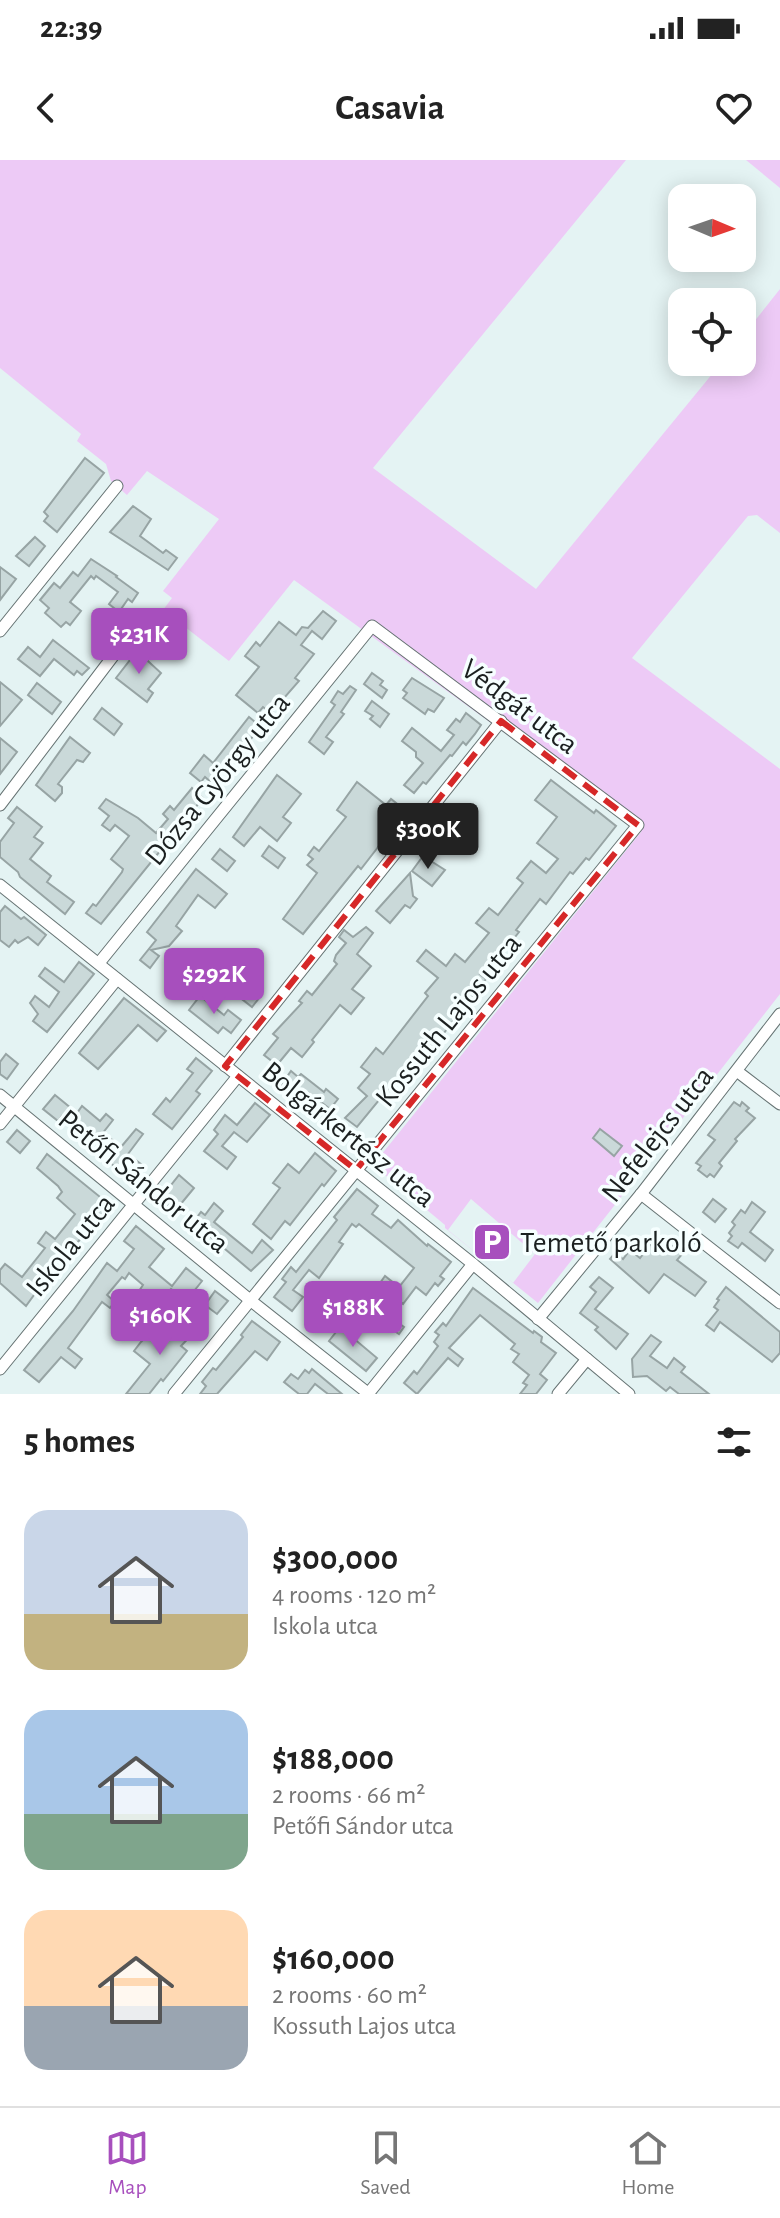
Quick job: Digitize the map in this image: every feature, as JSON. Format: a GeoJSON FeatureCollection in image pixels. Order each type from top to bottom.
{"type":"FeatureCollection","features":[{"type":"Feature","properties":{"kind":"street"},"geometry":{"type":"LineString","coordinates":[[0,631],[117,486]]}},
{"type":"Feature","properties":{"kind":"street","name":"Védgát utca"},"geometry":{"type":"LineString","coordinates":[[372,626],[638,825]]}},
{"type":"Feature","properties":{"kind":"street","name":"Dózsa György utca"},"geometry":{"type":"LineString","coordinates":[[99,963],[372,626]]}},
{"type":"Feature","properties":{"kind":"street"},"geometry":{"type":"LineString","coordinates":[[0,805],[123,643]]}},
{"type":"Feature","properties":{"kind":"street"},"geometry":{"type":"LineString","coordinates":[[225,1066],[501,721]]}},
{"type":"Feature","properties":{"kind":"street","name":"Kossuth Lajos utca"},"geometry":{"type":"LineString","coordinates":[[174,1394],[638,825]]}},
{"type":"Feature","properties":{"kind":"street","name":"Bolgárkertész utca"},"geometry":{"type":"LineString","coordinates":[[0,885],[473,1264],[629,1394]]}},
{"type":"Feature","properties":{"kind":"street"},"geometry":{"type":"LineString","coordinates":[[0,1124],[117,979]]}},
{"type":"Feature","properties":{"kind":"street","name":"Nefelejcs utca"},"geometry":{"type":"LineString","coordinates":[[538,1319],[738,1072],[780,1014]]}},
{"type":"Feature","properties":{"kind":"street"},"geometry":{"type":"LineString","coordinates":[[738,1072],[780,1104]]}},
{"type":"Feature","properties":{"kind":"street","name":"Iskola utca"},"geometry":{"type":"LineString","coordinates":[[0,1369],[238,1076]]}},
{"type":"Feature","properties":{"kind":"street","name":"Petőfi Sándor utca"},"geometry":{"type":"LineString","coordinates":[[0,1095],[369,1394]]}},
{"type":"Feature","properties":{"kind":"street"},"geometry":{"type":"LineString","coordinates":[[641,1194],[780,1303]]}},
{"type":"Feature","properties":{"kind":"street"},"geometry":{"type":"LineString","coordinates":[[369,1394],[473,1264]]}},
{"type":"Feature","properties":{"kind":"street"},"geometry":{"type":"LineString","coordinates":[[558,1394],[587,1359]]}},
{"type":"Feature","properties":{"kind":"highlighted area"},"geometry":{"type":"Polygon","coordinates":[[[501,721],[638,825],[356,1170],[225,1066],[501,721]]]}},
{"type":"Feature","properties":{"kind":"shaded area"},"geometry":{"type":"Polygon","coordinates":[[[0,160],[626,160],[373,468],[536,589],[711,376],[756,376],[756,319],[780,289],[780,533],[757,515],[748,516],[632,658],[780,769],[780,994],[538,1303],[513,1283],[535,1254],[471,1199],[448,1230],[495,1268],[445,1228],[373,1165],[641,832],[294,580],[229,661],[163,610],[172,598],[163,591],[219,519],[147,471],[127,495],[111,481],[106,464],[77,441],[81,434],[0,368],[0,160]]]}},
{"type":"Feature","properties":{"kind":"shaded area"},"geometry":{"type":"Polygon","coordinates":[[[746,160],[780,160],[780,188],[746,160]]]}},
{"type":"Feature","properties":{"kind":"building"},"geometry":{"type":"Polygon","coordinates":[[[85,458],[104,473],[57,532],[44,521],[48,516],[44,512],[85,458]]]}},
{"type":"Feature","properties":{"kind":"building"},"geometry":{"type":"Polygon","coordinates":[[[133,506],[151,519],[140,536],[163,553],[166,550],[177,558],[168,570],[110,532],[133,506]]]}},
{"type":"Feature","properties":{"kind":"building"},"geometry":{"type":"Polygon","coordinates":[[[35,537],[45,546],[29,566],[16,556],[35,537]]]}},
{"type":"Feature","properties":{"kind":"building"},"geometry":{"type":"Polygon","coordinates":[[[91,559],[138,593],[132,602],[128,599],[119,612],[109,604],[118,592],[96,576],[94,579],[91,576],[70,602],[81,611],[70,625],[66,622],[61,627],[45,613],[49,608],[40,600],[54,583],[60,588],[73,572],[78,576],[91,559]]]}},
{"type":"Feature","properties":{"kind":"building"},"geometry":{"type":"Polygon","coordinates":[[[0,567],[16,579],[0,600],[0,567]]]}},
{"type":"Feature","properties":{"kind":"building"},"geometry":{"type":"Polygon","coordinates":[[[323,611],[336,621],[322,639],[312,631],[301,645],[314,654],[295,678],[299,681],[271,713],[263,707],[258,713],[236,695],[259,667],[245,656],[256,642],[260,646],[279,622],[296,635],[302,627],[308,628],[323,611]]]}},
{"type":"Feature","properties":{"kind":"building"},"geometry":{"type":"Polygon","coordinates":[[[168,617],[182,628],[166,648],[152,636],[168,617]]]}},
{"type":"Feature","properties":{"kind":"building"},"geometry":{"type":"Polygon","coordinates":[[[53,640],[89,668],[82,675],[77,671],[74,675],[54,659],[40,676],[18,659],[28,647],[40,657],[53,640]]]}},
{"type":"Feature","properties":{"kind":"building"},"geometry":{"type":"Polygon","coordinates":[[[137,651],[161,673],[148,689],[153,693],[147,702],[116,678],[137,651]]]}},
{"type":"Feature","properties":{"kind":"building"},"geometry":{"type":"Polygon","coordinates":[[[372,673],[383,681],[380,685],[387,690],[382,698],[364,684],[372,673]]]}},
{"type":"Feature","properties":{"kind":"building"},"geometry":{"type":"Polygon","coordinates":[[[412,678],[444,698],[434,712],[428,709],[425,714],[403,698],[407,693],[403,690],[412,678]]]}},
{"type":"Feature","properties":{"kind":"building"},"geometry":{"type":"Polygon","coordinates":[[[0,682],[22,700],[0,726],[0,682]]]}},
{"type":"Feature","properties":{"kind":"building"},"geometry":{"type":"Polygon","coordinates":[[[37,683],[61,702],[52,714],[28,695],[37,683]]]}},
{"type":"Feature","properties":{"kind":"building"},"geometry":{"type":"Polygon","coordinates":[[[350,686],[356,690],[341,712],[344,714],[326,737],[333,742],[324,754],[309,742],[335,705],[331,702],[338,691],[343,694],[350,686]]]}},
{"type":"Feature","properties":{"kind":"building"},"geometry":{"type":"Polygon","coordinates":[[[372,701],[389,714],[380,727],[370,719],[373,716],[365,711],[372,701]]]}},
{"type":"Feature","properties":{"kind":"building"},"geometry":{"type":"Polygon","coordinates":[[[102,708],[122,724],[114,735],[94,719],[102,708]]]}},
{"type":"Feature","properties":{"kind":"building"},"geometry":{"type":"Polygon","coordinates":[[[466,713],[481,725],[466,745],[463,742],[426,784],[423,782],[414,793],[404,785],[423,763],[416,757],[416,752],[402,741],[412,728],[441,751],[454,735],[447,730],[456,719],[460,722],[466,713]]]}},
{"type":"Feature","properties":{"kind":"building"},"geometry":{"type":"Polygon","coordinates":[[[249,717],[260,726],[235,762],[232,760],[213,784],[205,777],[201,782],[190,773],[204,755],[213,763],[249,717]]]}},
{"type":"Feature","properties":{"kind":"building"},"geometry":{"type":"Polygon","coordinates":[[[70,737],[90,753],[83,762],[77,760],[58,784],[62,787],[62,793],[55,801],[36,785],[70,737]]]}},
{"type":"Feature","properties":{"kind":"building"},"geometry":{"type":"Polygon","coordinates":[[[0,738],[17,752],[0,774],[0,738]]]}},
{"type":"Feature","properties":{"kind":"building"},"geometry":{"type":"Polygon","coordinates":[[[277,775],[301,794],[283,817],[291,823],[277,841],[260,827],[244,846],[233,837],[277,775]]]}},
{"type":"Feature","properties":{"kind":"building"},"geometry":{"type":"Polygon","coordinates":[[[551,780],[616,826],[589,860],[586,858],[573,874],[570,872],[546,904],[540,899],[507,947],[504,945],[480,974],[486,979],[437,1042],[441,1046],[436,1053],[425,1044],[357,1127],[345,1118],[367,1096],[358,1088],[370,1074],[361,1067],[376,1048],[383,1054],[428,996],[425,993],[438,978],[417,961],[426,950],[446,966],[455,954],[465,962],[489,933],[476,923],[489,908],[498,915],[523,883],[517,878],[531,861],[546,873],[558,859],[537,843],[557,817],[535,800],[551,780]]]}},
{"type":"Feature","properties":{"kind":"building"},"geometry":{"type":"Polygon","coordinates":[[[357,782],[386,805],[391,799],[406,811],[361,869],[358,866],[303,934],[283,919],[317,873],[307,865],[313,859],[308,855],[314,847],[319,851],[346,817],[337,810],[357,782]]]}},
{"type":"Feature","properties":{"kind":"building"},"geometry":{"type":"Polygon","coordinates":[[[192,788],[203,798],[101,924],[86,913],[93,904],[96,906],[122,872],[123,869],[111,859],[129,836],[115,825],[110,831],[102,825],[109,816],[99,808],[106,799],[156,833],[168,819],[163,814],[170,806],[174,810],[192,788]]]}},
{"type":"Feature","properties":{"kind":"building"},"geometry":{"type":"Polygon","coordinates":[[[17,807],[42,827],[34,837],[43,843],[30,859],[51,876],[47,882],[74,902],[65,914],[0,857],[0,842],[14,823],[8,818],[17,807]]]}},
{"type":"Feature","properties":{"kind":"building"},"geometry":{"type":"Polygon","coordinates":[[[269,846],[285,858],[278,868],[262,856],[269,846]]]}},
{"type":"Feature","properties":{"kind":"building"},"geometry":{"type":"Polygon","coordinates":[[[220,849],[235,861],[227,871],[212,859],[220,849]]]}},
{"type":"Feature","properties":{"kind":"building"},"geometry":{"type":"Polygon","coordinates":[[[423,856],[445,870],[432,886],[412,871],[423,856]]]}},
{"type":"Feature","properties":{"kind":"building"},"geometry":{"type":"Polygon","coordinates":[[[196,869],[227,894],[215,908],[198,895],[176,926],[182,931],[169,946],[151,950],[159,956],[150,968],[140,960],[156,940],[147,932],[196,869]]]}},
{"type":"Feature","properties":{"kind":"building"},"geometry":{"type":"Polygon","coordinates":[[[410,873],[413,896],[417,899],[410,908],[405,905],[390,923],[376,911],[410,873]]]}},
{"type":"Feature","properties":{"kind":"building"},"geometry":{"type":"Polygon","coordinates":[[[5,906],[46,935],[38,945],[28,937],[18,943],[15,940],[9,947],[0,940],[0,912],[5,906]]]}},
{"type":"Feature","properties":{"kind":"building"},"geometry":{"type":"Polygon","coordinates":[[[366,927],[373,933],[357,954],[371,966],[352,989],[364,998],[351,1014],[340,1005],[302,1057],[291,1048],[277,1065],[264,1055],[278,1038],[273,1034],[302,1003],[299,1001],[307,991],[312,995],[337,964],[334,961],[336,955],[346,943],[339,937],[344,930],[353,937],[366,927]]]}},
{"type":"Feature","properties":{"kind":"building"},"geometry":{"type":"Polygon","coordinates":[[[79,962],[94,974],[47,1032],[33,1021],[38,1014],[30,1003],[35,996],[49,1007],[59,992],[39,976],[45,968],[64,982],[79,962]]]}},
{"type":"Feature","properties":{"kind":"building"},"geometry":{"type":"Polygon","coordinates":[[[246,986],[260,997],[252,1007],[238,996],[246,986]]]}},
{"type":"Feature","properties":{"kind":"building"},"geometry":{"type":"Polygon","coordinates":[[[200,996],[224,1015],[228,1010],[241,1020],[231,1033],[223,1027],[218,1033],[189,1010],[200,996]]]}},
{"type":"Feature","properties":{"kind":"building"},"geometry":{"type":"Polygon","coordinates":[[[124,998],[166,1031],[157,1041],[138,1025],[98,1069],[79,1053],[124,998]]]}},
{"type":"Feature","properties":{"kind":"building"},"geometry":{"type":"Polygon","coordinates":[[[6,1054],[18,1064],[7,1079],[0,1074],[0,1062],[6,1054]]]}},
{"type":"Feature","properties":{"kind":"building"},"geometry":{"type":"Polygon","coordinates":[[[196,1058],[212,1071],[196,1091],[200,1094],[172,1129],[153,1114],[166,1098],[170,1102],[193,1073],[187,1069],[196,1058]]]}},
{"type":"Feature","properties":{"kind":"building"},"geometry":{"type":"Polygon","coordinates":[[[291,1071],[298,1077],[301,1074],[338,1099],[330,1109],[309,1093],[302,1102],[281,1085],[291,1071]]]}},
{"type":"Feature","properties":{"kind":"building"},"geometry":{"type":"Polygon","coordinates":[[[55,1095],[77,1113],[82,1106],[100,1121],[106,1114],[113,1120],[98,1139],[83,1127],[80,1131],[62,1116],[58,1121],[43,1109],[55,1095]]]}},
{"type":"Feature","properties":{"kind":"building"},"geometry":{"type":"Polygon","coordinates":[[[734,1102],[740,1106],[742,1102],[749,1108],[746,1111],[755,1118],[735,1139],[737,1141],[719,1163],[722,1166],[714,1177],[710,1174],[707,1177],[698,1170],[701,1166],[696,1163],[715,1140],[708,1135],[734,1102]]]}},
{"type":"Feature","properties":{"kind":"building"},"geometry":{"type":"Polygon","coordinates":[[[255,1103],[270,1115],[247,1142],[234,1132],[222,1146],[236,1157],[227,1169],[204,1151],[218,1134],[214,1130],[225,1115],[237,1125],[255,1103]]]}},
{"type":"Feature","properties":{"kind":"building"},"geometry":{"type":"Polygon","coordinates":[[[136,1129],[143,1134],[128,1154],[142,1165],[130,1180],[99,1153],[105,1146],[100,1142],[106,1135],[121,1147],[136,1129]]]}},
{"type":"Feature","properties":{"kind":"building"},"geometry":{"type":"Polygon","coordinates":[[[600,1129],[622,1146],[614,1156],[593,1138],[600,1129]]]}},
{"type":"Feature","properties":{"kind":"building"},"geometry":{"type":"Polygon","coordinates":[[[17,1130],[30,1141],[20,1153],[7,1142],[17,1130]]]}},
{"type":"Feature","properties":{"kind":"building"},"geometry":{"type":"Polygon","coordinates":[[[315,1153],[336,1171],[290,1225],[285,1221],[271,1239],[253,1224],[280,1188],[273,1183],[288,1164],[299,1173],[315,1153]]]}},
{"type":"Feature","properties":{"kind":"building"},"geometry":{"type":"Polygon","coordinates":[[[47,1154],[110,1205],[76,1244],[71,1240],[48,1267],[52,1270],[26,1306],[0,1283],[0,1270],[5,1264],[22,1277],[45,1248],[38,1243],[46,1232],[55,1239],[75,1214],[57,1198],[62,1192],[58,1186],[37,1168],[47,1154]]]}},
{"type":"Feature","properties":{"kind":"building"},"geometry":{"type":"Polygon","coordinates":[[[179,1175],[194,1188],[175,1211],[160,1199],[179,1175]]]}},
{"type":"Feature","properties":{"kind":"building"},"geometry":{"type":"Polygon","coordinates":[[[357,1189],[378,1206],[372,1214],[391,1228],[398,1220],[451,1262],[440,1276],[444,1279],[438,1286],[435,1283],[426,1295],[416,1287],[403,1304],[380,1283],[385,1276],[399,1287],[414,1268],[359,1224],[356,1227],[352,1224],[339,1242],[343,1244],[319,1278],[309,1270],[293,1290],[303,1297],[292,1311],[274,1297],[286,1282],[282,1279],[291,1267],[296,1272],[357,1189]]]}},
{"type":"Feature","properties":{"kind":"building"},"geometry":{"type":"Polygon","coordinates":[[[713,1199],[726,1209],[715,1222],[703,1212],[713,1199]]]}},
{"type":"Feature","properties":{"kind":"building"},"geometry":{"type":"Polygon","coordinates":[[[752,1202],[765,1212],[750,1232],[773,1250],[765,1261],[742,1243],[738,1248],[728,1241],[735,1225],[732,1222],[741,1210],[745,1213],[752,1202]]]}},
{"type":"Feature","properties":{"kind":"building"},"geometry":{"type":"Polygon","coordinates":[[[214,1203],[223,1211],[214,1222],[252,1253],[262,1240],[273,1250],[251,1271],[206,1233],[202,1238],[189,1228],[201,1212],[205,1215],[214,1203]]]}},
{"type":"Feature","properties":{"kind":"building"},"geometry":{"type":"Polygon","coordinates":[[[136,1226],[164,1249],[149,1267],[172,1286],[186,1268],[202,1281],[186,1301],[171,1289],[157,1306],[139,1291],[143,1285],[129,1273],[125,1279],[122,1277],[107,1295],[115,1302],[110,1308],[102,1302],[68,1348],[82,1359],[75,1368],[61,1357],[39,1382],[24,1370],[73,1311],[107,1263],[117,1271],[134,1249],[124,1241],[136,1226]]]}},
{"type":"Feature","properties":{"kind":"building"},"geometry":{"type":"Polygon","coordinates":[[[657,1236],[683,1253],[677,1260],[706,1282],[695,1296],[664,1274],[649,1293],[610,1259],[615,1253],[623,1259],[630,1250],[640,1258],[657,1236]]]}},
{"type":"Feature","properties":{"kind":"building"},"geometry":{"type":"Polygon","coordinates":[[[599,1277],[613,1288],[595,1309],[628,1334],[616,1349],[595,1330],[598,1327],[580,1313],[596,1292],[590,1287],[599,1277]]]}},
{"type":"Feature","properties":{"kind":"building"},"geometry":{"type":"Polygon","coordinates":[[[726,1287],[780,1332],[780,1353],[772,1362],[720,1322],[714,1331],[706,1325],[718,1310],[714,1307],[726,1287]]]}},
{"type":"Feature","properties":{"kind":"building"},"geometry":{"type":"Polygon","coordinates":[[[473,1288],[542,1337],[541,1342],[556,1353],[540,1374],[547,1380],[536,1394],[520,1394],[527,1385],[523,1383],[529,1375],[513,1362],[519,1354],[511,1349],[515,1344],[480,1315],[449,1348],[463,1359],[458,1366],[448,1358],[417,1394],[404,1383],[414,1371],[417,1374],[438,1346],[434,1342],[439,1335],[435,1332],[443,1323],[446,1326],[473,1288]]]}},
{"type":"Feature","properties":{"kind":"building"},"geometry":{"type":"Polygon","coordinates":[[[215,1291],[228,1301],[217,1314],[205,1305],[215,1291]]]}},
{"type":"Feature","properties":{"kind":"building"},"geometry":{"type":"Polygon","coordinates":[[[379,1309],[404,1327],[399,1334],[374,1316],[379,1309]]]}},
{"type":"Feature","properties":{"kind":"building"},"geometry":{"type":"Polygon","coordinates":[[[190,1321],[198,1328],[181,1346],[187,1351],[163,1381],[161,1379],[149,1394],[126,1394],[150,1364],[134,1351],[141,1342],[157,1324],[173,1339],[190,1321]]]}},
{"type":"Feature","properties":{"kind":"building"},"geometry":{"type":"Polygon","coordinates":[[[252,1321],[280,1342],[267,1360],[255,1351],[217,1394],[200,1394],[206,1386],[202,1382],[213,1368],[216,1370],[252,1321]]]}},
{"type":"Feature","properties":{"kind":"building"},"geometry":{"type":"Polygon","coordinates":[[[340,1327],[377,1358],[366,1371],[329,1341],[340,1327]]]}},
{"type":"Feature","properties":{"kind":"building"},"geometry":{"type":"Polygon","coordinates":[[[651,1335],[661,1342],[650,1356],[667,1368],[674,1358],[685,1367],[681,1372],[709,1394],[679,1394],[670,1387],[666,1391],[647,1376],[633,1377],[632,1359],[651,1335]]]}},
{"type":"Feature","properties":{"kind":"building"},"geometry":{"type":"Polygon","coordinates":[[[312,1369],[342,1394],[328,1394],[315,1384],[307,1394],[299,1394],[284,1382],[291,1374],[298,1379],[305,1370],[309,1373],[312,1369]]]}},
{"type":"Feature","properties":{"kind":"place","name":"Temető parkoló"},"geometry":{"type":"Point","coordinates":[492,1242]}}]}
